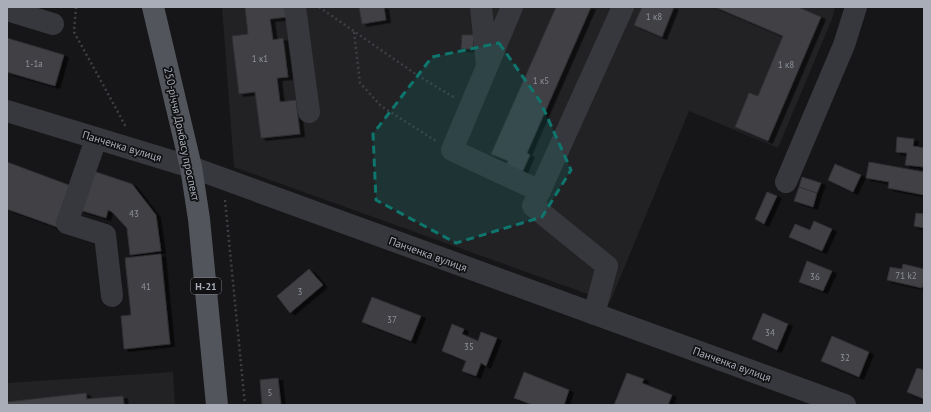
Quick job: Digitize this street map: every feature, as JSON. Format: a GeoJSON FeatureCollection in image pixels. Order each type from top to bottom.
{"type":"FeatureCollection","features":[{"type":"Feature","properties":{"kind":"main road","name":"250-річчя Донбасу проспект"},"geometry":{"type":"LineString","coordinates":[[154,7],[191,168],[199,219],[217,405]]}},
{"type":"Feature","properties":{"kind":"street"},"geometry":{"type":"LineString","coordinates":[[295,7],[309,112]]}},
{"type":"Feature","properties":{"kind":"street"},"geometry":{"type":"LineString","coordinates":[[481,7],[487,67]]}},
{"type":"Feature","properties":{"kind":"street"},"geometry":{"type":"LineString","coordinates":[[512,7],[452,150],[540,191]]}},
{"type":"Feature","properties":{"kind":"street"},"geometry":{"type":"LineString","coordinates":[[594,314],[607,266],[533,206],[623,7]]}},
{"type":"Feature","properties":{"kind":"street"},"geometry":{"type":"LineString","coordinates":[[786,182],[844,45],[856,7]]}},
{"type":"Feature","properties":{"kind":"street"},"geometry":{"type":"LineString","coordinates":[[7,10],[53,24]]}},
{"type":"Feature","properties":{"kind":"street","name":"Панченка вулиця"},"geometry":{"type":"LineString","coordinates":[[7,111],[224,179],[845,405]]}},
{"type":"Feature","properties":{"kind":"street"},"geometry":{"type":"LineString","coordinates":[[96,139],[67,223],[105,235],[112,296]]}},
{"type":"Feature","properties":{"kind":"path"},"geometry":{"type":"LineString","coordinates":[[76,7],[74,32],[126,127]]}},
{"type":"Feature","properties":{"kind":"path"},"geometry":{"type":"LineString","coordinates":[[319,7],[417,75],[470,108]]}},
{"type":"Feature","properties":{"kind":"path"},"geometry":{"type":"LineString","coordinates":[[354,32],[360,83],[382,106],[452,150]]}},
{"type":"Feature","properties":{"kind":"path"},"geometry":{"type":"LineString","coordinates":[[224,179],[244,405]]}},
{"type":"Feature","properties":{"kind":"highlighted area"},"geometry":{"type":"Polygon","coordinates":[[[499,43],[540,101],[571,170],[542,217],[456,243],[376,200],[373,134],[432,57],[499,43]]]}},
{"type":"Feature","properties":{"kind":"shaded area"},"geometry":{"type":"Polygon","coordinates":[[[222,7],[835,7],[832,19],[778,148],[689,111],[610,302],[234,167],[222,7]]]}},
{"type":"Feature","properties":{"kind":"shaded area"},"geometry":{"type":"Polygon","coordinates":[[[173,372],[175,405],[7,405],[7,383],[173,372]]]}},
{"type":"Feature","properties":{"kind":"building"},"geometry":{"type":"Polygon","coordinates":[[[245,7],[286,7],[287,17],[270,19],[273,40],[283,38],[288,77],[277,78],[280,102],[296,100],[300,134],[261,138],[255,92],[239,94],[232,36],[248,34],[245,7]]]}},
{"type":"Feature","properties":{"kind":"building"},"geometry":{"type":"Polygon","coordinates":[[[359,7],[384,7],[386,20],[362,24],[359,7]]]}},
{"type":"Feature","properties":{"kind":"building"},"geometry":{"type":"Polygon","coordinates":[[[556,7],[591,7],[527,153],[530,155],[521,175],[505,168],[508,161],[491,154],[556,7]]]}},
{"type":"Feature","properties":{"kind":"building"},"geometry":{"type":"Polygon","coordinates":[[[642,7],[674,7],[662,37],[634,25],[642,7]]]}},
{"type":"Feature","properties":{"kind":"building"},"geometry":{"type":"Polygon","coordinates":[[[715,7],[798,7],[821,17],[768,141],[735,127],[749,93],[758,96],[783,36],[715,7]]]}},
{"type":"Feature","properties":{"kind":"building"},"geometry":{"type":"Polygon","coordinates":[[[462,35],[474,35],[473,49],[461,49],[462,35]]]}},
{"type":"Feature","properties":{"kind":"building"},"geometry":{"type":"Polygon","coordinates":[[[7,38],[64,55],[55,86],[7,72],[7,38]]]}},
{"type":"Feature","properties":{"kind":"building"},"geometry":{"type":"Polygon","coordinates":[[[897,137],[914,139],[913,146],[924,148],[924,167],[905,165],[907,153],[896,152],[897,137]]]}},
{"type":"Feature","properties":{"kind":"building"},"geometry":{"type":"Polygon","coordinates":[[[7,162],[74,187],[60,228],[7,209],[7,162]]]}},
{"type":"Feature","properties":{"kind":"building"},"geometry":{"type":"Polygon","coordinates":[[[869,162],[924,172],[924,195],[888,188],[889,182],[866,178],[869,162]]]}},
{"type":"Feature","properties":{"kind":"building"},"geometry":{"type":"Polygon","coordinates":[[[835,164],[861,175],[853,192],[828,180],[835,164]]]}},
{"type":"Feature","properties":{"kind":"building"},"geometry":{"type":"Polygon","coordinates":[[[93,171],[132,184],[156,215],[161,251],[130,255],[127,228],[112,212],[108,210],[106,218],[80,210],[93,171]]]}},
{"type":"Feature","properties":{"kind":"building"},"geometry":{"type":"Polygon","coordinates":[[[802,177],[821,183],[817,193],[799,187],[802,177]]]}},
{"type":"Feature","properties":{"kind":"building"},"geometry":{"type":"Polygon","coordinates":[[[799,187],[817,193],[813,207],[794,201],[799,187]]]}},
{"type":"Feature","properties":{"kind":"building"},"geometry":{"type":"Polygon","coordinates":[[[767,192],[777,196],[764,224],[755,219],[767,192]]]}},
{"type":"Feature","properties":{"kind":"building"},"geometry":{"type":"Polygon","coordinates":[[[916,213],[924,214],[924,228],[914,226],[916,213]]]}},
{"type":"Feature","properties":{"kind":"building"},"geometry":{"type":"Polygon","coordinates":[[[814,221],[832,229],[822,251],[789,237],[795,224],[810,230],[814,221]]]}},
{"type":"Feature","properties":{"kind":"building"},"geometry":{"type":"Polygon","coordinates":[[[161,254],[170,344],[124,349],[121,316],[131,315],[125,258],[161,254]]]}},
{"type":"Feature","properties":{"kind":"building"},"geometry":{"type":"Polygon","coordinates":[[[807,261],[832,271],[823,291],[799,282],[807,261]]]}},
{"type":"Feature","properties":{"kind":"building"},"geometry":{"type":"Polygon","coordinates":[[[903,264],[924,269],[924,281],[922,288],[887,280],[890,267],[902,269],[903,264]]]}},
{"type":"Feature","properties":{"kind":"building"},"geometry":{"type":"Polygon","coordinates":[[[309,269],[323,285],[290,313],[277,296],[309,269]]]}},
{"type":"Feature","properties":{"kind":"building"},"geometry":{"type":"Polygon","coordinates":[[[372,297],[421,316],[411,341],[362,322],[372,297]]]}},
{"type":"Feature","properties":{"kind":"building"},"geometry":{"type":"Polygon","coordinates":[[[763,313],[788,324],[777,350],[752,339],[763,313]]]}},
{"type":"Feature","properties":{"kind":"building"},"geometry":{"type":"Polygon","coordinates":[[[452,324],[464,329],[462,334],[478,341],[481,332],[497,338],[486,366],[481,363],[476,376],[462,371],[466,361],[442,351],[452,324]]]}},
{"type":"Feature","properties":{"kind":"building"},"geometry":{"type":"Polygon","coordinates":[[[832,336],[869,352],[859,377],[821,361],[832,336]]]}},
{"type":"Feature","properties":{"kind":"building"},"geometry":{"type":"Polygon","coordinates":[[[917,368],[924,370],[924,399],[907,392],[917,368]]]}},
{"type":"Feature","properties":{"kind":"building"},"geometry":{"type":"Polygon","coordinates":[[[524,372],[569,390],[564,405],[533,405],[514,398],[524,372]]]}},
{"type":"Feature","properties":{"kind":"building"},"geometry":{"type":"Polygon","coordinates":[[[627,373],[644,379],[642,383],[672,395],[668,405],[614,405],[627,373]]]}},
{"type":"Feature","properties":{"kind":"building"},"geometry":{"type":"Polygon","coordinates":[[[278,378],[281,405],[262,405],[260,380],[278,378]]]}},
{"type":"Feature","properties":{"kind":"building"},"geometry":{"type":"Polygon","coordinates":[[[86,393],[87,399],[123,396],[124,405],[7,405],[7,402],[86,393]]]}}]}
